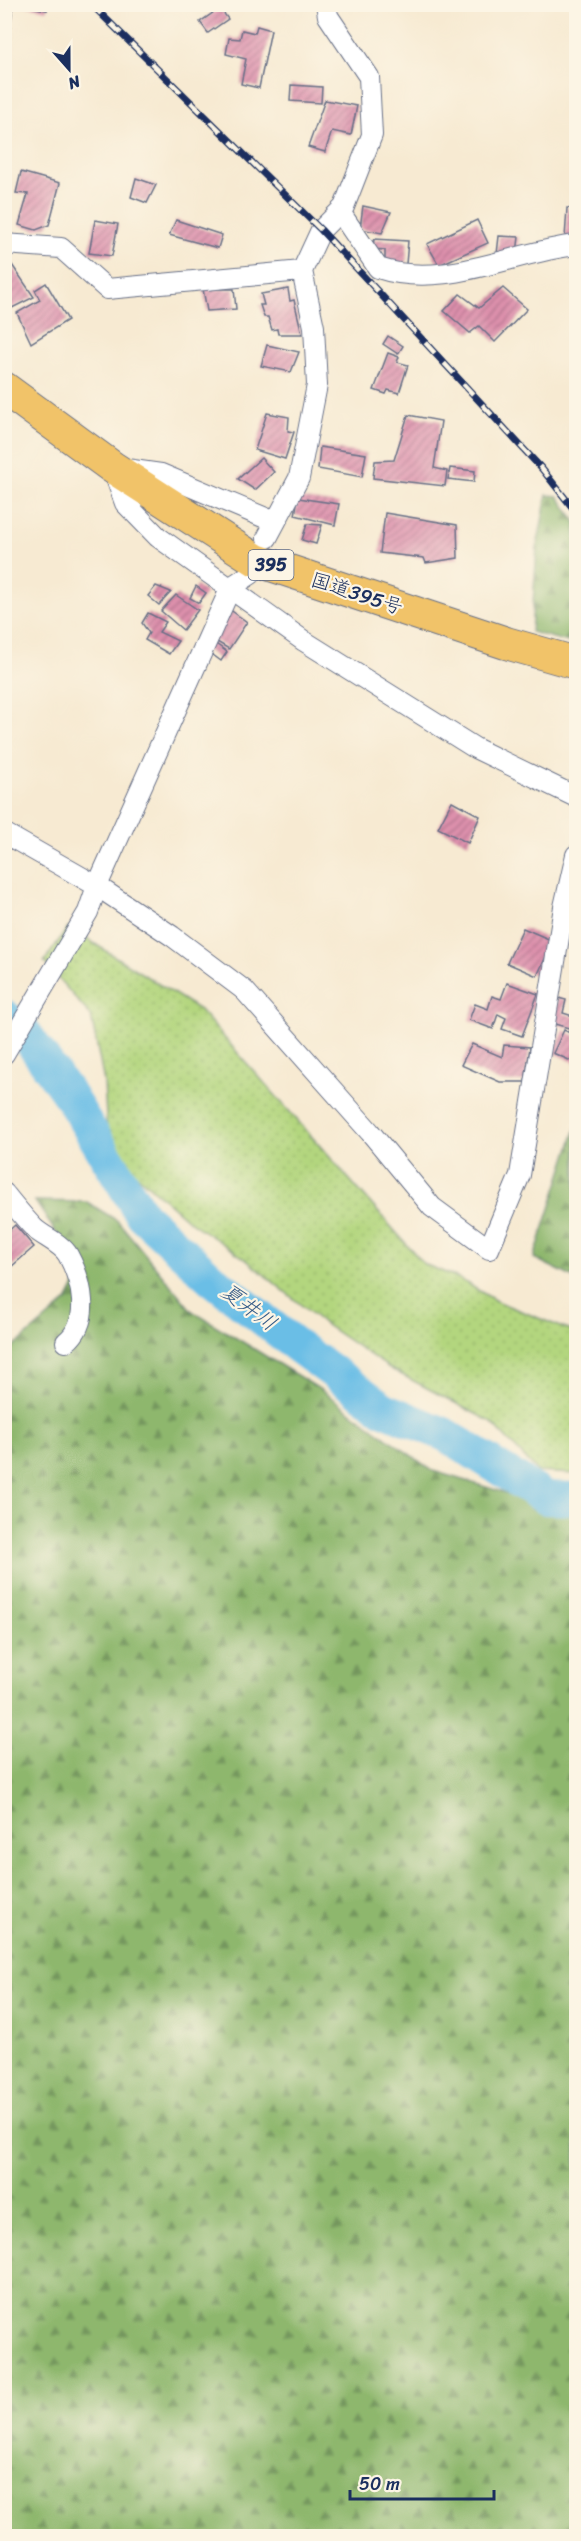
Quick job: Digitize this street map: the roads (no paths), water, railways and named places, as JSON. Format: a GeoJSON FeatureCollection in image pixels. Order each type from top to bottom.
{"type":"FeatureCollection","features":[{"type":"Feature","properties":{"kind":"highway","name":"国道395号"},"geometry":{"type":"LineString","coordinates":[[4,388],[112,467],[256,560],[506,643],[576,663]]}},
{"type":"Feature","properties":{"kind":"street"},"geometry":{"type":"LineString","coordinates":[[326,4],[328,16],[369,76],[372,135],[340,212],[321,230],[302,271],[314,327],[317,385],[299,478],[271,530],[160,474],[112,467],[124,503],[158,537],[304,641],[475,748],[576,797]]}},
{"type":"Feature","properties":{"kind":"street"},"geometry":{"type":"LineString","coordinates":[[340,212],[378,268],[386,271],[430,275],[487,266],[576,245]]}},
{"type":"Feature","properties":{"kind":"street"},"geometry":{"type":"LineString","coordinates":[[4,244],[61,248],[107,289],[302,271]]}},
{"type":"Feature","properties":{"kind":"street"},"geometry":{"type":"LineString","coordinates":[[4,1054],[88,912],[97,886],[231,587],[251,574]]}},
{"type":"Feature","properties":{"kind":"street"},"geometry":{"type":"LineString","coordinates":[[4,833],[97,886],[172,936],[244,990],[370,1132],[432,1208],[489,1249],[520,1175],[564,907],[576,855]]}},
{"type":"Feature","properties":{"kind":"street"},"geometry":{"type":"LineString","coordinates":[[4,1193],[34,1228],[67,1254],[82,1298],[83,1311],[74,1336],[66,1342]]}},
{"type":"Feature","properties":{"kind":"waterway","name":"夏井川"},"geometry":{"type":"LineString","coordinates":[[4,1016],[24,1032],[69,1095],[142,1215],[212,1279],[297,1346],[384,1409],[446,1435],[546,1498],[576,1499]]}},
{"type":"Feature","properties":{"kind":"railway"},"geometry":{"type":"LineString","coordinates":[[91,4],[321,230],[542,469],[576,512]]}}]}
